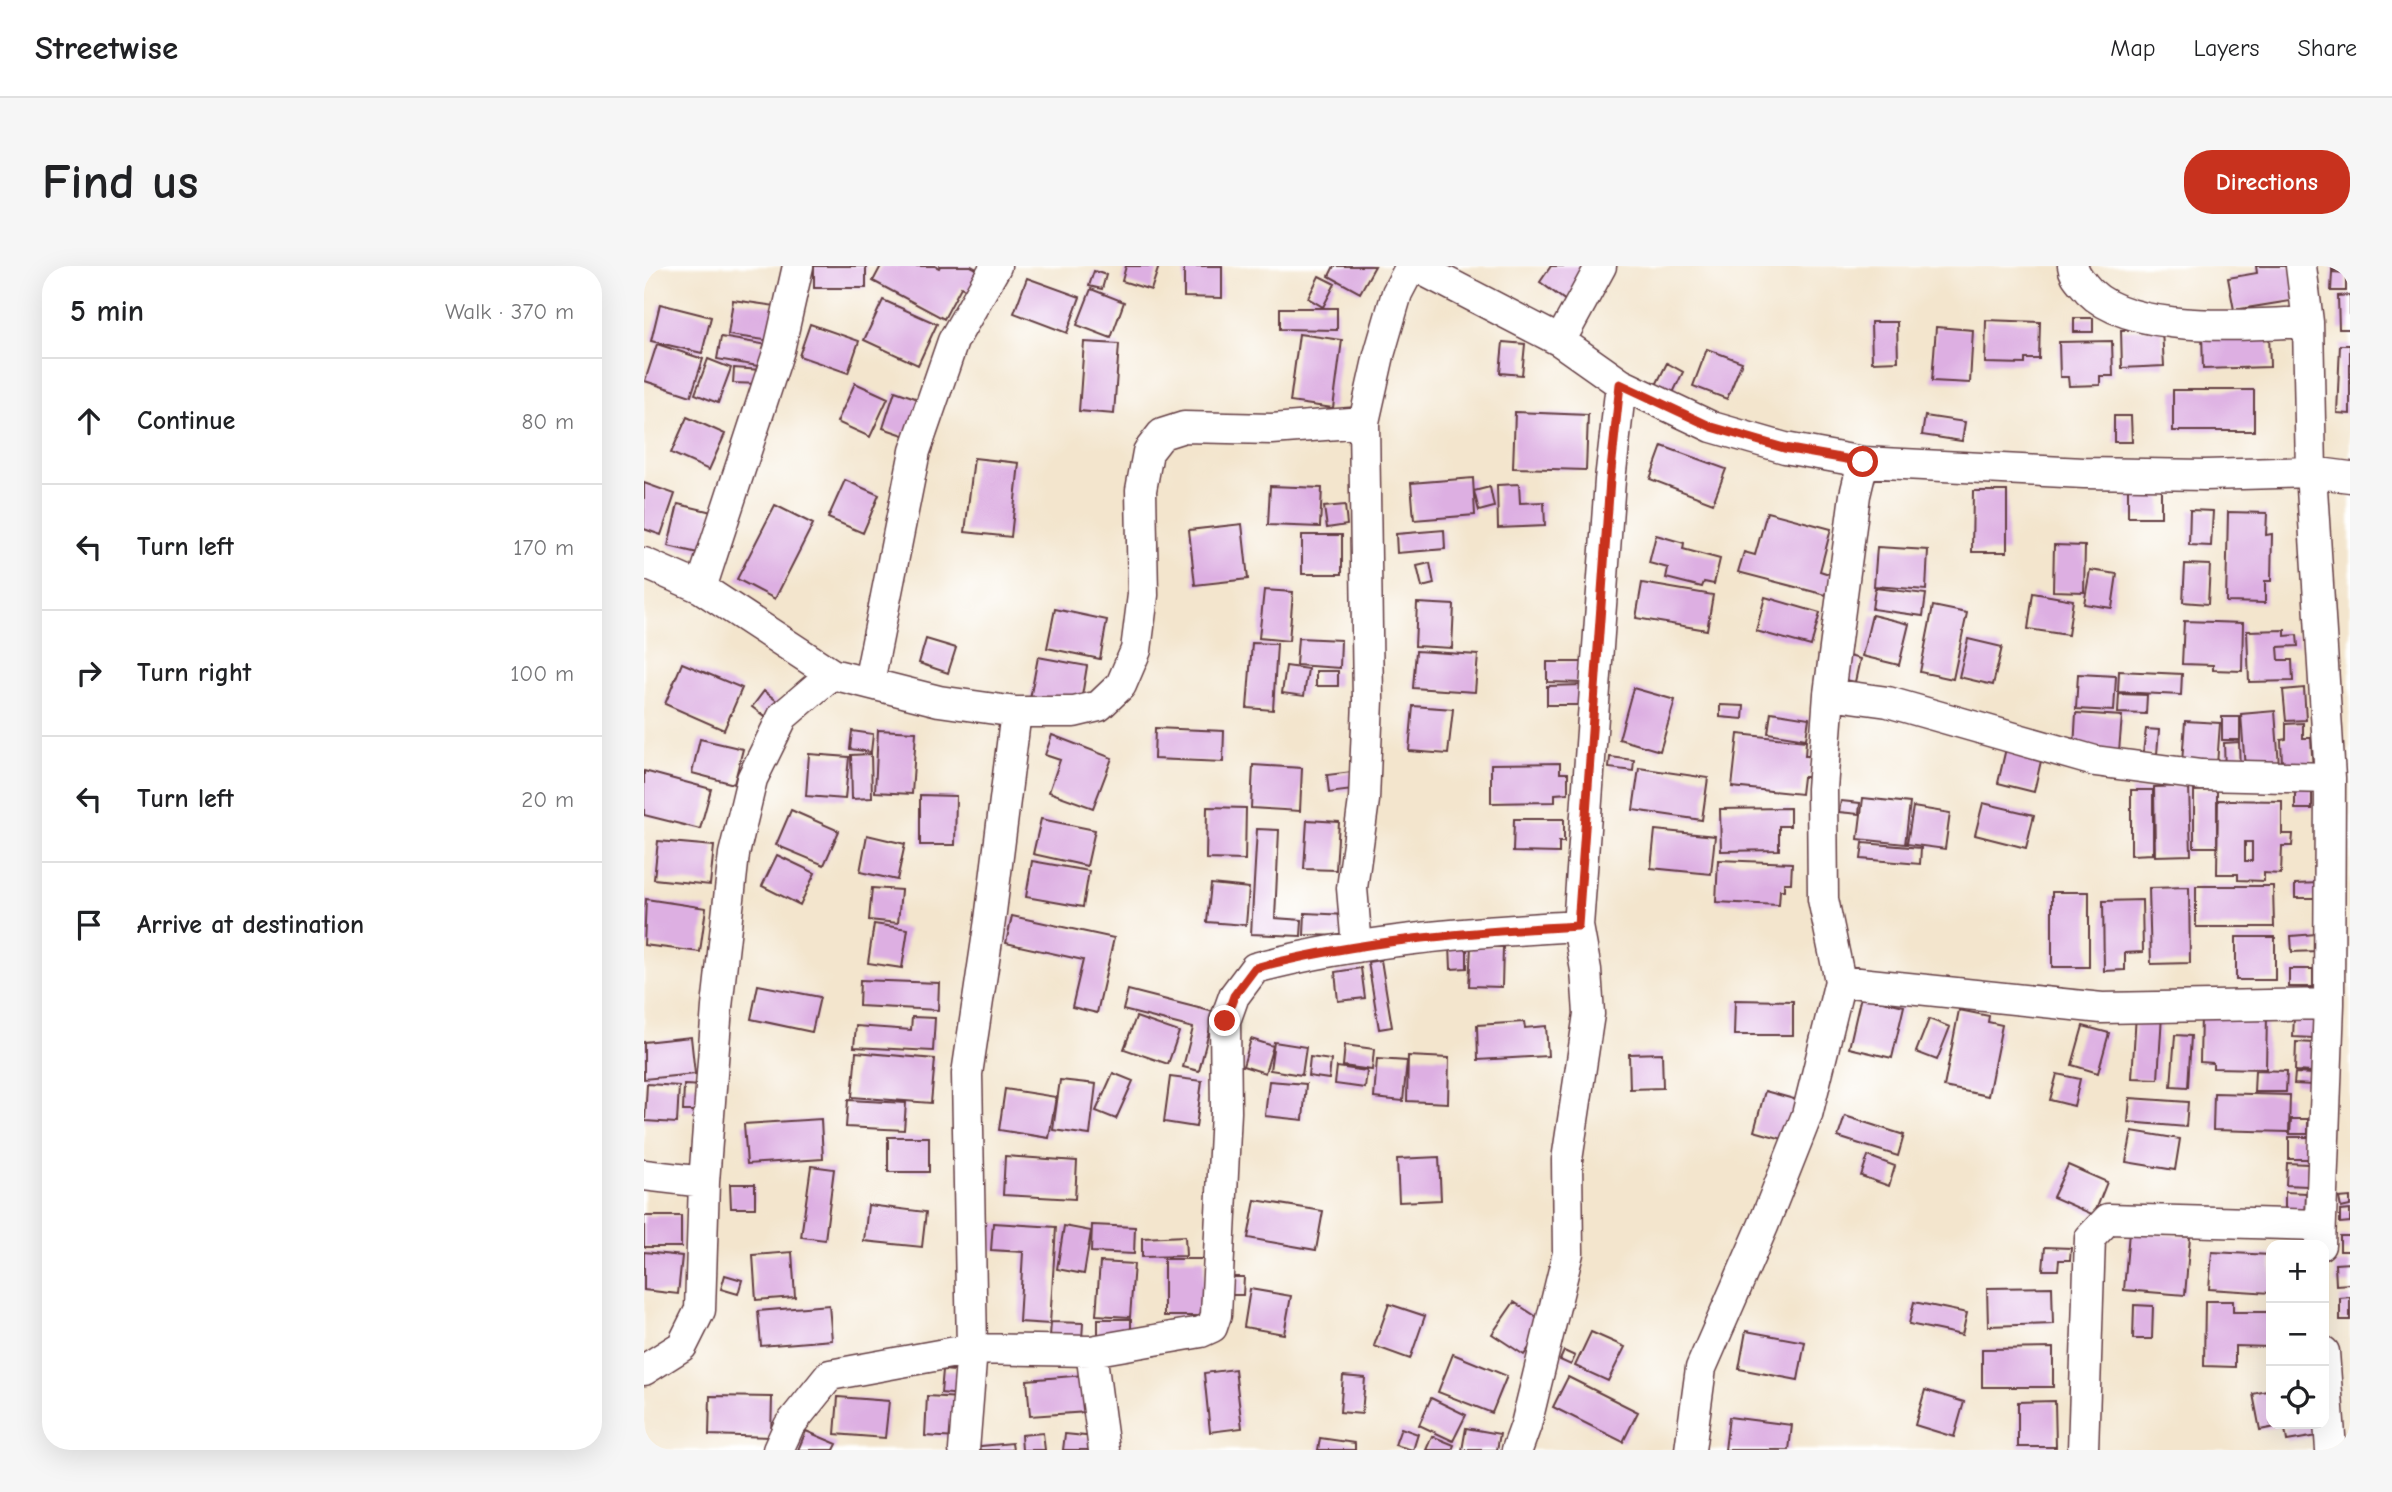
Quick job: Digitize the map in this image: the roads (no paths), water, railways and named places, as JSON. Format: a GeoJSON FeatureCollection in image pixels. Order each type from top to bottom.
{"type":"FeatureCollection","features":[{"type":"Feature","properties":{"kind":"street"},"geometry":{"type":"LineString","coordinates":[[701,588],[779,350],[798,266]]}},
{"type":"Feature","properties":{"kind":"street"},"geometry":{"type":"LineString","coordinates":[[869,682],[915,451],[953,341],[996,266]]}},
{"type":"Feature","properties":{"kind":"street"},"geometry":{"type":"LineString","coordinates":[[1357,947],[1352,888],[1364,800],[1368,700],[1364,422],[1397,293],[1413,266],[1560,341],[1620,384],[1712,427],[1784,448],[1863,462],[2084,473],[2205,475],[2311,472],[2350,477]]}},
{"type":"Feature","properties":{"kind":"street"},"geometry":{"type":"LineString","coordinates":[[1560,341],[1601,266]]}},
{"type":"Feature","properties":{"kind":"street"},"geometry":{"type":"LineString","coordinates":[[2073,266],[2074,272],[2091,296],[2120,311],[2145,318],[2202,325],[2308,322]]}},
{"type":"Feature","properties":{"kind":"street"},"geometry":{"type":"LineString","coordinates":[[2083,1450],[2090,1238],[2108,1219],[2320,1235],[2329,1004],[2330,778],[2338,732],[2311,472],[2308,322],[2301,266]]}},
{"type":"Feature","properties":{"kind":"street"},"geometry":{"type":"LineString","coordinates":[[1517,1450],[1526,1425],[1568,1253],[1567,1160],[1589,1014],[1586,970],[1578,926],[1610,480],[1620,384]]}},
{"type":"Feature","properties":{"kind":"street"},"geometry":{"type":"LineString","coordinates":[[644,563],[701,588],[832,674],[940,701],[1016,712],[1074,712],[1099,706],[1121,685],[1136,650],[1143,595],[1141,490],[1147,452],[1162,435],[1184,427],[1272,429],[1364,422]]}},
{"type":"Feature","properties":{"kind":"street"},"geometry":{"type":"LineString","coordinates":[[1690,1450],[1701,1368],[1763,1226],[1807,1115],[1840,981],[1824,899],[1822,789],[1829,694],[1855,495],[1863,462]]}},
{"type":"Feature","properties":{"kind":"street"},"geometry":{"type":"LineString","coordinates":[[644,1370],[682,1346],[700,1310],[704,1182],[717,1007],[734,854],[752,779],[783,716],[832,674]]}},
{"type":"Feature","properties":{"kind":"street"},"geometry":{"type":"LineString","coordinates":[[1829,694],[1888,702],[2095,761],[2201,775],[2330,778]]}},
{"type":"Feature","properties":{"kind":"street"},"geometry":{"type":"LineString","coordinates":[[964,1450],[972,1349],[967,1073],[1016,712]]}},
{"type":"Feature","properties":{"kind":"street"},"geometry":{"type":"LineString","coordinates":[[778,1450],[789,1426],[830,1375],[972,1349],[1091,1351],[1201,1332],[1212,1327],[1216,1315],[1226,1112],[1225,1021],[1234,996],[1255,968],[1305,954],[1357,947],[1495,931],[1578,926]]}},
{"type":"Feature","properties":{"kind":"street"},"geometry":{"type":"LineString","coordinates":[[1840,981],[2102,1008],[2329,1004]]}},
{"type":"Feature","properties":{"kind":"street"},"geometry":{"type":"LineString","coordinates":[[644,1175],[704,1182]]}},
{"type":"Feature","properties":{"kind":"street"},"geometry":{"type":"LineString","coordinates":[[1091,1351],[1104,1450]]}},
{"type":"Feature","properties":{"kind":"street"},"geometry":{"type":"LineString","coordinates":[[2325,1366],[2331,1450]]}}]}
